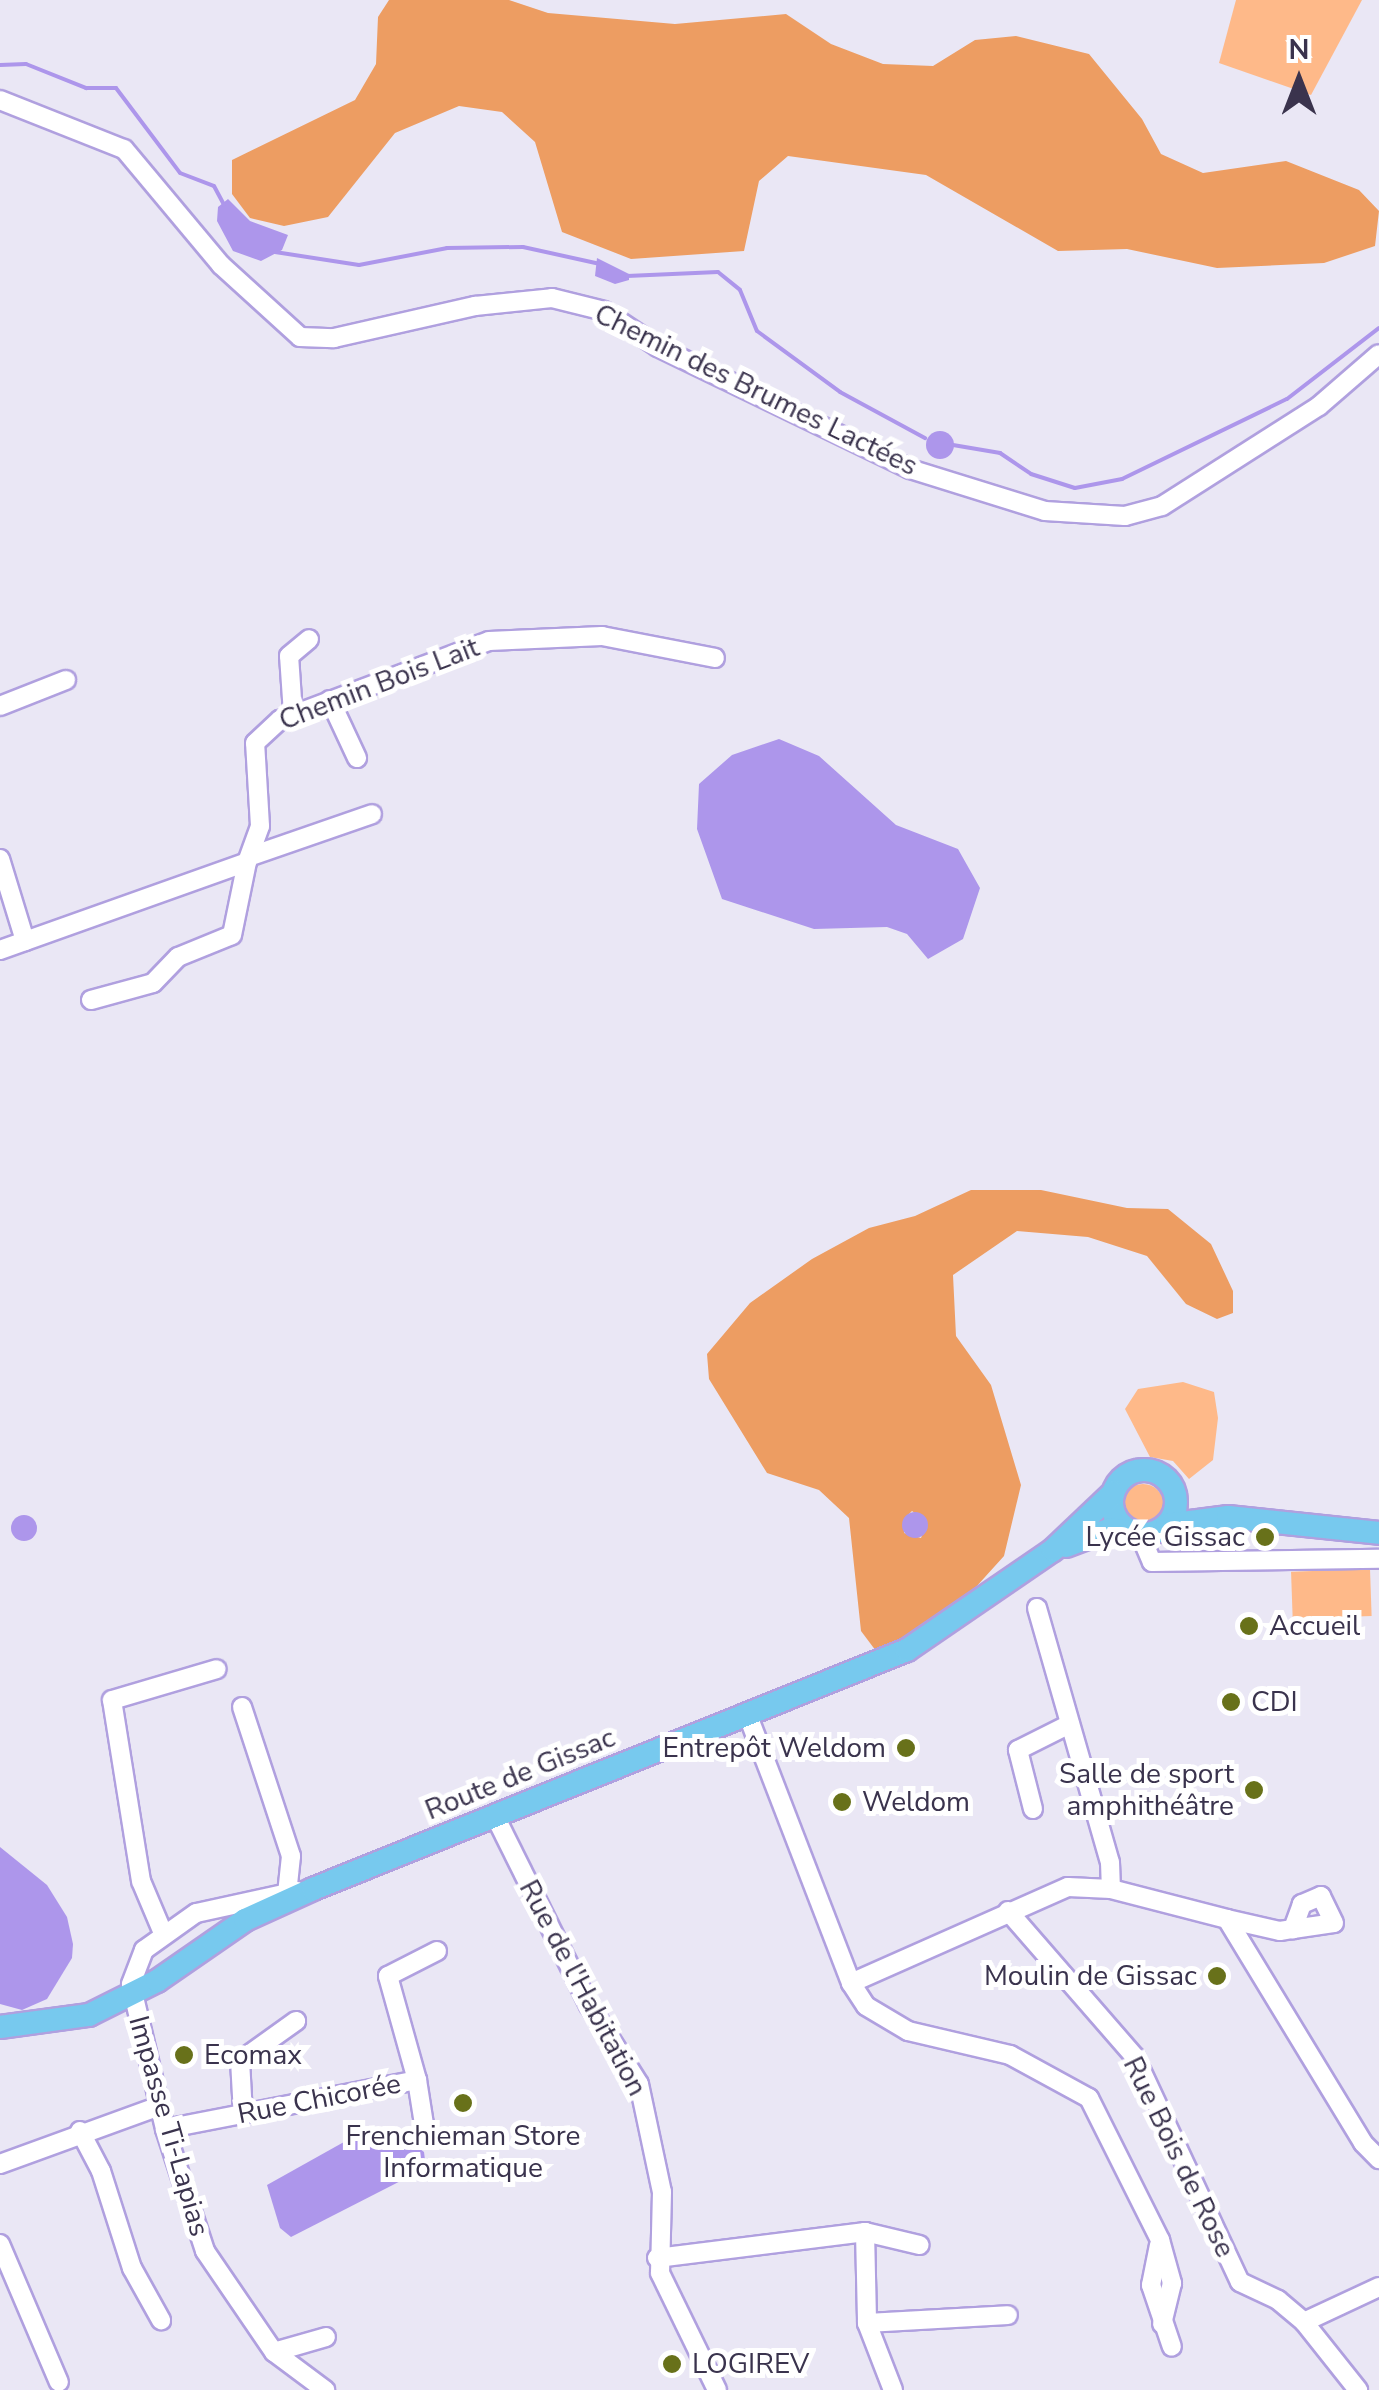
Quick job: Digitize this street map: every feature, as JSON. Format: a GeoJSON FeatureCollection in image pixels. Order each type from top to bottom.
{"type":"FeatureCollection","features":[{"type":"Feature","properties":{"kind":"main road"},"geometry":{"type":"LineString","coordinates":[[1228,1516],[1174,1492],[1162,1476],[1144,1470],[1125,1476],[1113,1492],[1113,1512],[1137,1533],[1167,1524],[1228,1516],[1379,1533]]}},
{"type":"Feature","properties":{"kind":"main road","name":"Route de Gissac"},"geometry":{"type":"LineString","coordinates":[[0,2027],[73,2019],[132,1996],[245,1920],[313,1889],[748,1716],[939,1634],[1054,1550],[1113,1492]]}},
{"type":"Feature","properties":{"kind":"main road"},"geometry":{"type":"LineString","coordinates":[[1167,1524],[1174,1492]]}},
{"type":"Feature","properties":{"kind":"main road","name":"Route de Gissac"},"geometry":{"type":"LineString","coordinates":[[1054,1550],[1111,1529],[1137,1533]]}},
{"type":"Feature","properties":{"kind":"street","name":"Chemin des Brumes Lactées"},"geometry":{"type":"LineString","coordinates":[[0,100],[124,148],[221,264],[300,337],[334,338],[475,306],[552,298],[604,311],[658,347],[910,469],[1046,511],[1125,516],[1162,506],[1288,426],[1379,354]]}},
{"type":"Feature","properties":{"kind":"street","name":"Chemin Bois Lait"},"geometry":{"type":"LineString","coordinates":[[249,859],[260,826],[255,744],[262,730],[294,714],[489,640],[602,636],[715,658]]}},
{"type":"Feature","properties":{"kind":"street"},"geometry":{"type":"LineString","coordinates":[[294,714],[289,656],[309,639]]}},
{"type":"Feature","properties":{"kind":"street"},"geometry":{"type":"LineString","coordinates":[[0,706],[66,680]]}},
{"type":"Feature","properties":{"kind":"street"},"geometry":{"type":"LineString","coordinates":[[330,700],[357,758]]}},
{"type":"Feature","properties":{"kind":"street"},"geometry":{"type":"LineString","coordinates":[[0,950],[372,814]]}},
{"type":"Feature","properties":{"kind":"street"},"geometry":{"type":"LineString","coordinates":[[0,859],[25,941]]}},
{"type":"Feature","properties":{"kind":"street"},"geometry":{"type":"LineString","coordinates":[[91,1000],[153,983],[178,957],[232,935],[249,859]]}},
{"type":"Feature","properties":{"kind":"street"},"geometry":{"type":"LineString","coordinates":[[1137,1533],[1152,1562],[1379,1559]]}},
{"type":"Feature","properties":{"kind":"street"},"geometry":{"type":"LineString","coordinates":[[1037,1608],[1110,1862],[1110,1889]]}},
{"type":"Feature","properties":{"kind":"street"},"geometry":{"type":"LineString","coordinates":[[163,1933],[141,1881],[112,1700],[217,1669]]}},
{"type":"Feature","properties":{"kind":"street"},"geometry":{"type":"LineString","coordinates":[[242,1707],[291,1856],[287,1892]]}},
{"type":"Feature","properties":{"kind":"street"},"geometry":{"type":"LineString","coordinates":[[748,1716],[851,1983],[866,2006],[908,2031],[1010,2055],[1089,2098],[1160,2240],[1151,2285],[1172,2347]]}},
{"type":"Feature","properties":{"kind":"street"},"geometry":{"type":"LineString","coordinates":[[1033,1809],[1018,1750],[1070,1724]]}},
{"type":"Feature","properties":{"kind":"street","name":"Rue de l'Habitation"},"geometry":{"type":"LineString","coordinates":[[495,1816],[588,2005],[640,2084],[662,2192],[657,2258],[716,2390]]}},
{"type":"Feature","properties":{"kind":"street"},"geometry":{"type":"LineString","coordinates":[[851,1983],[1068,1887],[1110,1889],[1227,1919],[1293,1929]]}},
{"type":"Feature","properties":{"kind":"street"},"geometry":{"type":"LineString","coordinates":[[132,1996],[144,1950],[196,1913],[313,1889]]}},
{"type":"Feature","properties":{"kind":"street","name":"Rue Bois de Rose"},"geometry":{"type":"LineString","coordinates":[[1008,1911],[1135,2057],[1240,2282],[1278,2300],[1304,2322],[1358,2390]]}},
{"type":"Feature","properties":{"kind":"street"},"geometry":{"type":"LineString","coordinates":[[1227,1919],[1379,2159]]}},
{"type":"Feature","properties":{"kind":"street"},"geometry":{"type":"LineString","coordinates":[[417,2080],[388,1976],[438,1952]]}},
{"type":"Feature","properties":{"kind":"street","name":"Impasse Ti-Lapias"},"geometry":{"type":"LineString","coordinates":[[132,1996],[165,2129],[206,2252],[274,2352],[325,2390]]}},
{"type":"Feature","properties":{"kind":"street"},"geometry":{"type":"LineString","coordinates":[[243,2114],[240,2061],[296,2020]]}},
{"type":"Feature","properties":{"kind":"street","name":"Rue Chicorée"},"geometry":{"type":"LineString","coordinates":[[165,2129],[417,2080],[426,2136]]}},
{"type":"Feature","properties":{"kind":"street"},"geometry":{"type":"LineString","coordinates":[[0,2164],[80,2131],[160,2106]]}},
{"type":"Feature","properties":{"kind":"street"},"geometry":{"type":"LineString","coordinates":[[80,2131],[101,2171],[132,2268],[161,2320]]}},
{"type":"Feature","properties":{"kind":"street"},"geometry":{"type":"LineString","coordinates":[[657,2258],[864,2232],[919,2245]]}},
{"type":"Feature","properties":{"kind":"street"},"geometry":{"type":"LineString","coordinates":[[864,2232],[866,2323],[892,2390]]}},
{"type":"Feature","properties":{"kind":"street"},"geometry":{"type":"LineString","coordinates":[[0,2244],[58,2382]]}},
{"type":"Feature","properties":{"kind":"street"},"geometry":{"type":"LineString","coordinates":[[1304,2322],[1379,2287]]}},
{"type":"Feature","properties":{"kind":"street"},"geometry":{"type":"LineString","coordinates":[[866,2323],[1008,2315]]}},
{"type":"Feature","properties":{"kind":"street"},"geometry":{"type":"LineString","coordinates":[[274,2352],[326,2337]]}},
{"type":"Feature","properties":{"kind":"shaded area"},"geometry":{"type":"Polygon","coordinates":[[[389,0],[509,0],[548,13],[675,24],[786,14],[831,44],[883,64],[933,66],[975,40],[1016,36],[1089,54],[1142,119],[1161,154],[1203,173],[1286,161],[1359,190],[1379,211],[1375,246],[1324,263],[1217,268],[1127,249],[1058,251],[926,175],[788,156],[759,181],[744,251],[631,259],[562,232],[535,142],[502,112],[459,106],[395,133],[328,217],[284,226],[250,218],[232,194],[232,160],[355,100],[376,64],[378,17],[389,0]]]}},
{"type":"Feature","properties":{"kind":"shaded area"},"geometry":{"type":"Polygon","coordinates":[[[1236,0],[1362,0],[1311,95],[1219,63],[1236,0]]]}},
{"type":"Feature","properties":{"kind":"shaded area"},"geometry":{"type":"Polygon","coordinates":[[[228,199],[250,221],[288,235],[282,250],[261,261],[233,251],[217,221],[218,207],[228,199]]]}},
{"type":"Feature","properties":{"kind":"shaded area"},"geometry":{"type":"Polygon","coordinates":[[[597,258],[629,274],[629,280],[615,284],[595,276],[597,258]]]}},
{"type":"Feature","properties":{"kind":"shaded area"},"geometry":{"type":"Polygon","coordinates":[[[940,431],[950,435],[954,445],[950,455],[940,459],[930,455],[926,445],[930,435],[940,431]]]}},
{"type":"Feature","properties":{"kind":"shaded area"},"geometry":{"type":"Polygon","coordinates":[[[779,739],[819,756],[896,825],[958,849],[980,888],[963,939],[928,959],[907,934],[887,927],[814,929],[722,899],[697,829],[699,784],[732,755],[779,739]]]}},
{"type":"Feature","properties":{"kind":"shaded area"},"geometry":{"type":"Polygon","coordinates":[[[971,1190],[1041,1190],[1127,1208],[1168,1209],[1211,1244],[1233,1291],[1233,1313],[1217,1319],[1186,1304],[1147,1256],[1088,1237],[1017,1231],[953,1275],[956,1336],[991,1385],[1021,1485],[1004,1556],[947,1619],[876,1651],[861,1631],[849,1518],[819,1490],[767,1473],[709,1379],[707,1354],[750,1303],[812,1259],[869,1228],[915,1216],[971,1190]],[[912,1511],[904,1519],[904,1533],[921,1538],[927,1522],[912,1511]]]}},
{"type":"Feature","properties":{"kind":"shaded area"},"geometry":{"type":"Polygon","coordinates":[[[1183,1382],[1214,1392],[1218,1418],[1213,1460],[1189,1479],[1173,1461],[1150,1457],[1125,1409],[1138,1389],[1183,1382]]]}},
{"type":"Feature","properties":{"kind":"shaded area"},"geometry":{"type":"Polygon","coordinates":[[[1143,1484],[1158,1490],[1164,1505],[1158,1520],[1143,1526],[1128,1520],[1122,1505],[1128,1490],[1143,1484]]]}},
{"type":"Feature","properties":{"kind":"shaded area"},"geometry":{"type":"Polygon","coordinates":[[[915,1512],[924,1516],[928,1525],[924,1534],[915,1538],[906,1534],[902,1525],[906,1516],[915,1512]]]}},
{"type":"Feature","properties":{"kind":"shaded area"},"geometry":{"type":"Polygon","coordinates":[[[24,1515],[33,1519],[37,1528],[33,1537],[24,1541],[15,1537],[11,1528],[15,1519],[24,1515]]]}},
{"type":"Feature","properties":{"kind":"shaded area"},"geometry":{"type":"Polygon","coordinates":[[[1370,1569],[1372,1616],[1293,1619],[1291,1572],[1370,1569]]]}},
{"type":"Feature","properties":{"kind":"shaded area"},"geometry":{"type":"Polygon","coordinates":[[[0,1847],[47,1885],[67,1917],[73,1944],[72,1958],[47,1999],[22,2010],[0,2004],[0,1847]]]}},
{"type":"Feature","properties":{"kind":"shaded area"},"geometry":{"type":"Polygon","coordinates":[[[360,2133],[399,2133],[424,2152],[426,2168],[291,2237],[280,2228],[267,2185],[360,2133]]]}},
{"type":"Feature","properties":{"kind":"waterway"},"geometry":{"type":"LineString","coordinates":[[0,65],[26,64],[86,88],[116,88],[180,173],[214,186],[224,205]]}},
{"type":"Feature","properties":{"kind":"waterway"},"geometry":{"type":"LineString","coordinates":[[275,252],[359,265],[447,248],[523,247],[600,264]]}},
{"type":"Feature","properties":{"kind":"waterway"},"geometry":{"type":"LineString","coordinates":[[627,276],[718,272],[740,290],[757,331],[840,392],[925,438]]}},
{"type":"Feature","properties":{"kind":"waterway"},"geometry":{"type":"LineString","coordinates":[[953,445],[1000,453],[1031,474],[1075,488],[1122,479],[1287,399],[1379,328]]}},
{"type":"Feature","properties":{"kind":"place","name":"Lycée Gissac"},"geometry":{"type":"Point","coordinates":[1265,1537]}},
{"type":"Feature","properties":{"kind":"place","name":"Accueil"},"geometry":{"type":"Point","coordinates":[1249,1626]}},
{"type":"Feature","properties":{"kind":"place","name":"CDI"},"geometry":{"type":"Point","coordinates":[1231,1702]}},
{"type":"Feature","properties":{"kind":"place","name":"Entrepôt Weldom"},"geometry":{"type":"Point","coordinates":[906,1748]}},
{"type":"Feature","properties":{"kind":"place","name":"Salle de sport amphithéâtre"},"geometry":{"type":"Point","coordinates":[1254,1790]}},
{"type":"Feature","properties":{"kind":"place","name":"Weldom"},"geometry":{"type":"Point","coordinates":[842,1802]}},
{"type":"Feature","properties":{"kind":"place","name":"Moulin de Gissac"},"geometry":{"type":"Point","coordinates":[1217,1976]}},
{"type":"Feature","properties":{"kind":"place","name":"Ecomax"},"geometry":{"type":"Point","coordinates":[184,2055]}},
{"type":"Feature","properties":{"kind":"place","name":"Frenchieman Store Informatique"},"geometry":{"type":"Point","coordinates":[463,2103]}},
{"type":"Feature","properties":{"kind":"place","name":"LOGIREV"},"geometry":{"type":"Point","coordinates":[672,2364]}}]}
